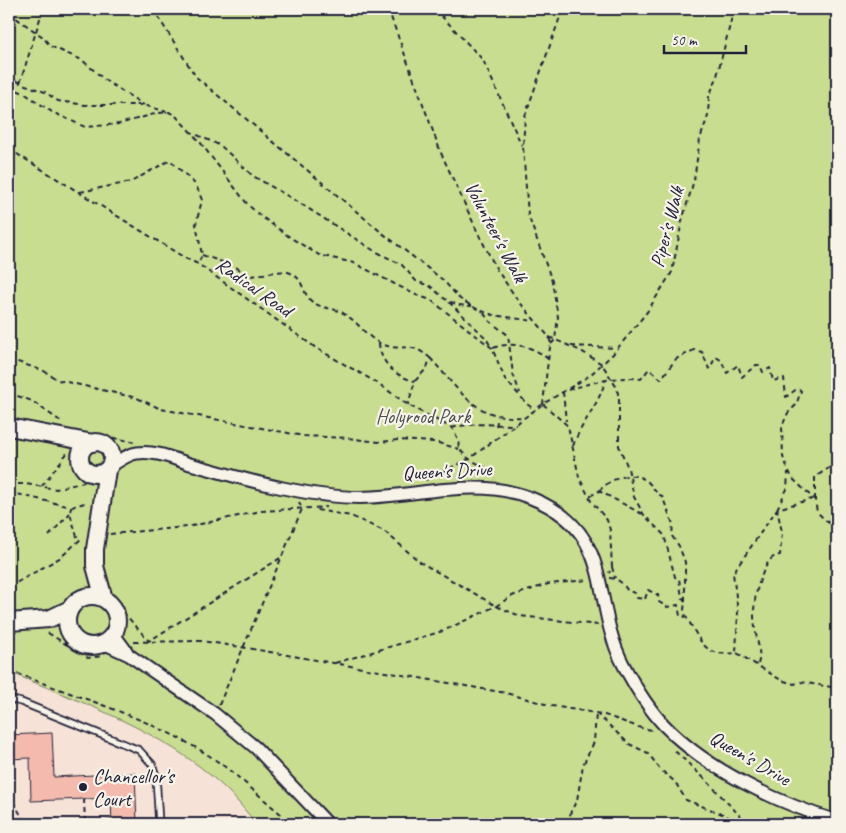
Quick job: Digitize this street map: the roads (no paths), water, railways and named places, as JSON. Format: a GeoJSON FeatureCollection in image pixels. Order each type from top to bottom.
{"type":"FeatureCollection","features":[{"type":"Feature","properties":{"kind":"street"},"geometry":{"type":"LineString","coordinates":[[9,427],[72,440],[85,447],[93,443],[102,444],[109,449],[112,458],[102,480],[96,534],[96,566],[116,614],[116,643],[129,655],[216,714],[256,748],[328,824]]}},
{"type":"Feature","properties":{"kind":"street"},"geometry":{"type":"LineString","coordinates":[[72,440],[83,467],[102,480]]}},
{"type":"Feature","properties":{"kind":"street","name":"Queen's Drive"},"geometry":{"type":"LineString","coordinates":[[102,480],[132,454],[150,452],[243,479],[296,490],[371,497],[463,488],[500,490],[531,498],[564,517],[588,544],[601,578],[615,647],[638,690],[663,724],[686,745],[716,766],[760,790],[806,811],[837,822]]}},
{"type":"Feature","properties":{"kind":"street"},"geometry":{"type":"LineString","coordinates":[[72,636],[67,622],[96,566]]}},
{"type":"Feature","properties":{"kind":"street"},"geometry":{"type":"LineString","coordinates":[[40,627],[76,604],[95,596],[109,597]]}},
{"type":"Feature","properties":{"kind":"street"},"geometry":{"type":"LineString","coordinates":[[9,622],[40,627],[60,626],[84,644],[94,646],[116,643]]}},
{"type":"Feature","properties":{"kind":"lane"},"geometry":{"type":"LineString","coordinates":[[9,699],[21,702],[138,750],[152,764],[156,776],[159,824]]}},
{"type":"Feature","properties":{"kind":"place","name":"Chancellor's Court"},"geometry":{"type":"Point","coordinates":[83,787]}},
{"type":"Feature","properties":{"kind":"park label","name":"Holyrood Park"},"geometry":{"type":"Point","coordinates":[423,416]}}]}
